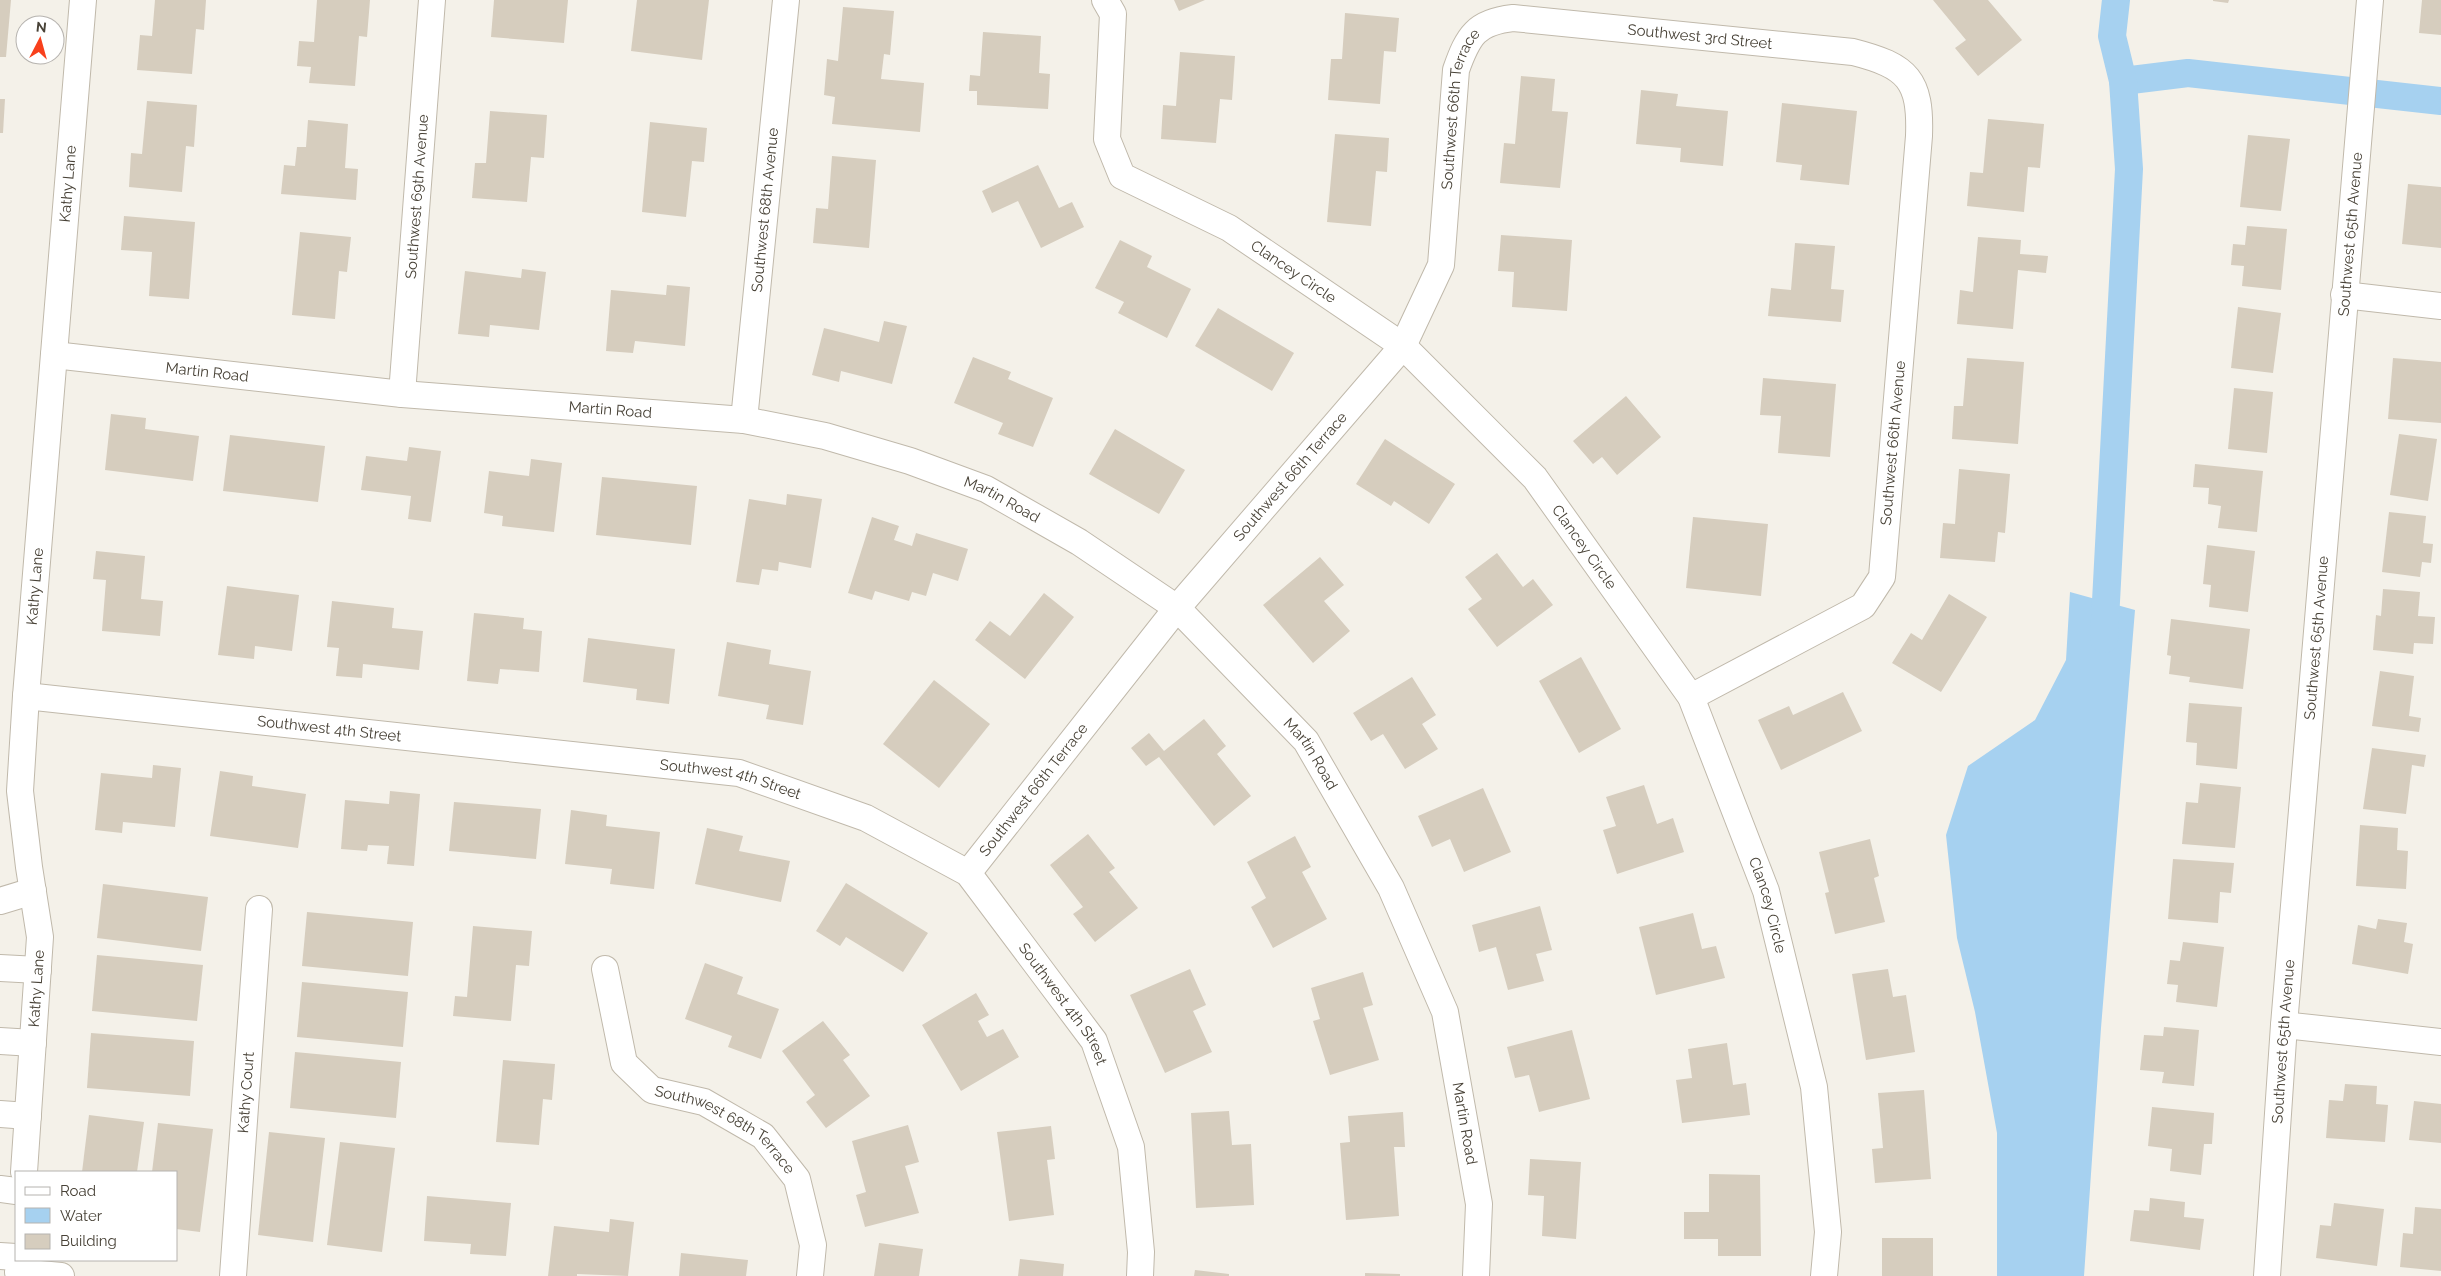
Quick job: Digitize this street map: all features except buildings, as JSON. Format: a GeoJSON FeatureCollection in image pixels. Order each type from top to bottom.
{"type":"FeatureCollection","features":[{"type":"Feature","properties":{"kind":"street","name":"Kathy Lane"},"geometry":{"type":"LineString","coordinates":[[24,1171],[40,937],[20,791],[26,696],[83,0]]}},
{"type":"Feature","properties":{"kind":"street","name":"Southwest 69th Avenue"},"geometry":{"type":"LineString","coordinates":[[402,394],[432,0]]}},
{"type":"Feature","properties":{"kind":"street","name":"Southwest 68th Avenue"},"geometry":{"type":"LineString","coordinates":[[744,420],[786,0]]}},
{"type":"Feature","properties":{"kind":"street","name":"Clancey Circle"},"geometry":{"type":"LineString","coordinates":[[1105,0],[1113,14],[1107,139],[1122,176],[1229,228],[1403,346],[1535,478],[1691,697],[1766,890],[1814,1087],[1828,1232],[1824,1276]]}},
{"type":"Feature","properties":{"kind":"street","name":"Southwest 65th Avenue"},"geometry":{"type":"LineString","coordinates":[[2267,1276],[2284,1025],[2370,0]]}},
{"type":"Feature","properties":{"kind":"street","name":"Southwest 3rd Street"},"geometry":{"type":"LineString","coordinates":[[1482,25],[1495,20],[1513,18],[1853,52],[1890,64],[1900,71],[1910,84]]}},
{"type":"Feature","properties":{"kind":"street","name":"Southwest 66th Terrace"},"geometry":{"type":"LineString","coordinates":[[968,872],[1178,608],[1403,346],[1441,265],[1456,70],[1466,44],[1482,25]]}},
{"type":"Feature","properties":{"kind":"street","name":"Southwest 66th Avenue"},"geometry":{"type":"LineString","coordinates":[[1691,697],[1863,606],[1882,576],[1920,107],[1917,94],[1910,84]]}},
{"type":"Feature","properties":{"kind":"street"},"geometry":{"type":"LineString","coordinates":[[2344,295],[2441,306]]}},
{"type":"Feature","properties":{"kind":"street","name":"Martin Road"},"geometry":{"type":"LineString","coordinates":[[54,354],[402,394],[744,420],[826,436],[910,461],[986,489],[1078,542],[1178,608],[1306,741],[1391,888],[1445,1012],[1479,1204],[1476,1276]]}},
{"type":"Feature","properties":{"kind":"street","name":"Southwest 4th Street"},"geometry":{"type":"LineString","coordinates":[[26,696],[738,774],[866,818],[968,872],[1094,1041],[1131,1147],[1141,1252],[1140,1276]]}},
{"type":"Feature","properties":{"kind":"street"},"geometry":{"type":"LineString","coordinates":[[0,901],[33,891]]}},
{"type":"Feature","properties":{"kind":"street","name":"Kathy Court"},"geometry":{"type":"LineString","coordinates":[[233,1276],[259,909]]}},
{"type":"Feature","properties":{"kind":"street"},"geometry":{"type":"LineString","coordinates":[[0,968],[38,970]]}},
{"type":"Feature","properties":{"kind":"street","name":"Southwest 68th Terrace"},"geometry":{"type":"LineString","coordinates":[[605,970],[624,1063],[652,1090],[704,1102],[763,1136],[797,1178],[813,1245],[810,1276]]}},
{"type":"Feature","properties":{"kind":"street"},"geometry":{"type":"LineString","coordinates":[[2284,1025],[2441,1042]]}},
{"type":"Feature","properties":{"kind":"street"},"geometry":{"type":"LineString","coordinates":[[0,1041],[33,1043]]}},
{"type":"Feature","properties":{"kind":"street"},"geometry":{"type":"LineString","coordinates":[[0,1114],[28,1116]]}},
{"type":"Feature","properties":{"kind":"street"},"geometry":{"type":"LineString","coordinates":[[0,1189],[15,1191]]}},
{"type":"Feature","properties":{"kind":"street"},"geometry":{"type":"LineString","coordinates":[[14,1264],[61,1276]]}},
{"type":"Feature","properties":{"kind":"water"},"geometry":{"type":"Polygon","coordinates":[[[2070,592],[2135,610],[2101,1028],[2084,1276],[1997,1276],[1997,1133],[1975,1012],[1957,938],[1946,835],[1968,766],[2035,720],[2066,660],[2070,592]]]}},
{"type":"Feature","properties":{"kind":"waterway"},"geometry":{"type":"LineString","coordinates":[[2104,639],[2129,169],[2123,81],[2112,36],[2116,0]]}},
{"type":"Feature","properties":{"kind":"waterway"},"geometry":{"type":"LineString","coordinates":[[2123,81],[2188,73],[2441,101]]}}]}
